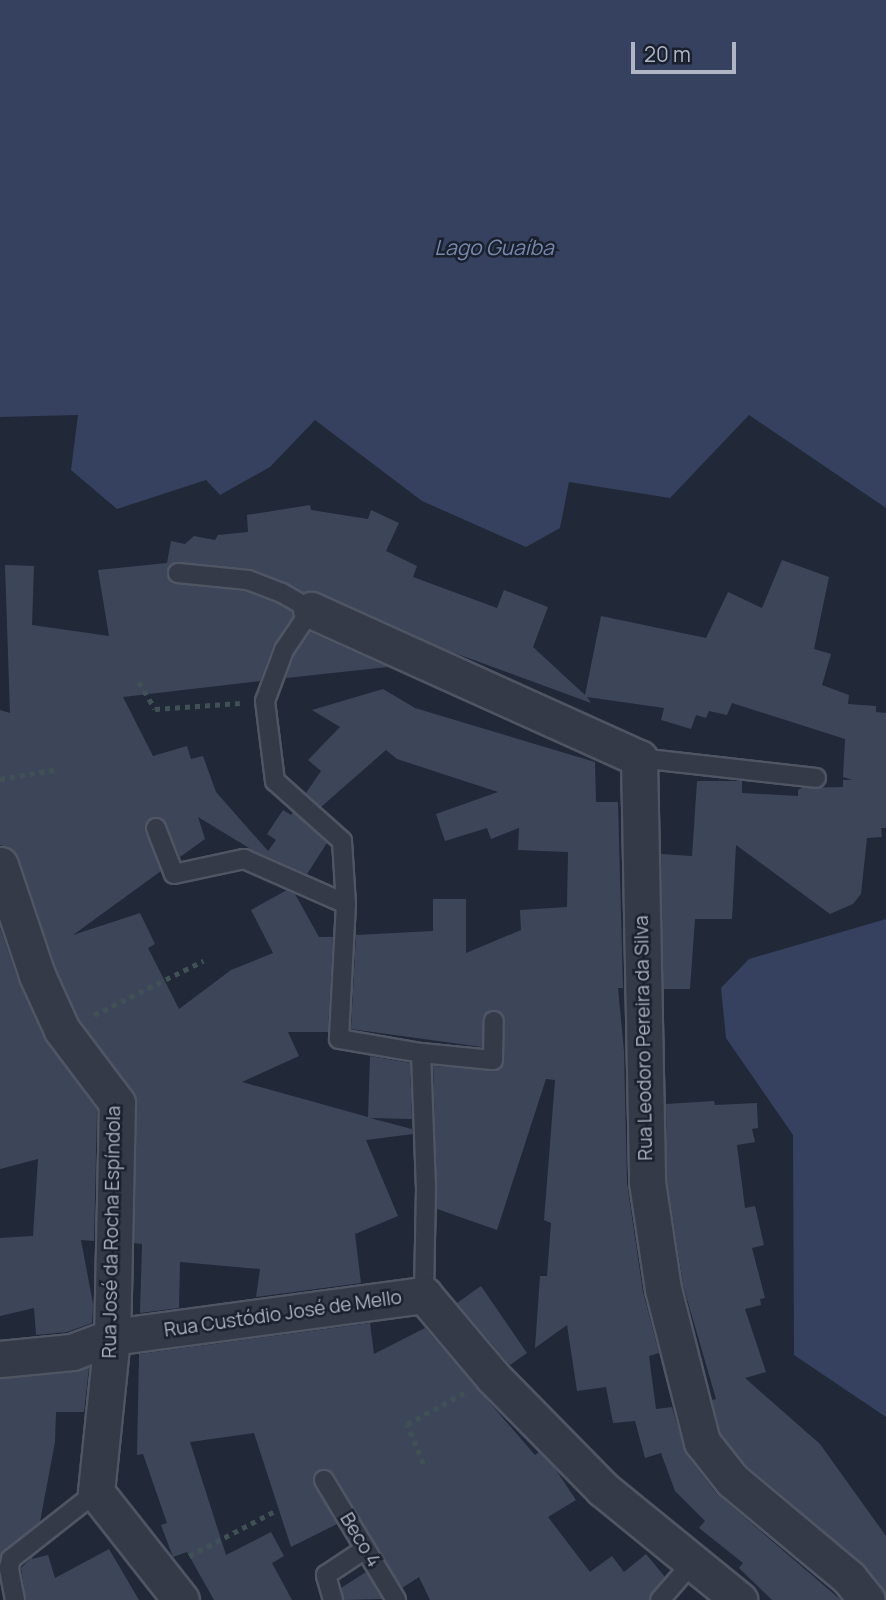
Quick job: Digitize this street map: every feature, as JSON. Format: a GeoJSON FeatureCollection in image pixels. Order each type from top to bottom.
{"type":"FeatureCollection","features":[{"type":"Feature","properties":{"kind":"street"},"geometry":{"type":"LineString","coordinates":[[311,610],[639,758]]}},
{"type":"Feature","properties":{"kind":"street","name":"Rua Leodoro Pereira da Silva"},"geometry":{"type":"LineString","coordinates":[[639,758],[647,1182],[663,1289],[702,1442],[732,1480],[849,1578],[867,1600]]}},
{"type":"Feature","properties":{"kind":"street","name":"Rua José da Rocha Espíndola"},"geometry":{"type":"LineString","coordinates":[[2,875],[37,975],[62,1030],[117,1102],[112,1337],[96,1492]]}},
{"type":"Feature","properties":{"kind":"street","name":"Rua Custódio José de Mello"},"geometry":{"type":"LineString","coordinates":[[0,1359],[72,1352],[112,1337],[424,1295],[494,1377],[603,1489],[739,1600]]}},
{"type":"Feature","properties":{"kind":"street"},"geometry":{"type":"LineString","coordinates":[[96,1492],[181,1600]]}},
{"type":"Feature","properties":{"kind":"lane"},"geometry":{"type":"LineString","coordinates":[[178,573],[248,580],[282,593],[311,610],[284,650],[265,701],[275,780],[342,841],[346,904],[339,1039],[421,1053],[493,1060],[494,1021]]}},
{"type":"Feature","properties":{"kind":"lane"},"geometry":{"type":"LineString","coordinates":[[639,758],[816,778]]}},
{"type":"Feature","properties":{"kind":"lane"},"geometry":{"type":"LineString","coordinates":[[156,828],[174,874],[244,859],[346,904]]}},
{"type":"Feature","properties":{"kind":"lane"},"geometry":{"type":"LineString","coordinates":[[421,1053],[426,1189],[424,1295]]}},
{"type":"Feature","properties":{"kind":"lane","name":"Beco 4"},"geometry":{"type":"LineString","coordinates":[[324,1480],[396,1600]]}},
{"type":"Feature","properties":{"kind":"lane"},"geometry":{"type":"LineString","coordinates":[[15,1600],[9,1568],[11,1559],[96,1492]]}},
{"type":"Feature","properties":{"kind":"lane"},"geometry":{"type":"LineString","coordinates":[[333,1600],[326,1575],[365,1549]]}},
{"type":"Feature","properties":{"kind":"lane"},"geometry":{"type":"LineString","coordinates":[[660,1600],[692,1563]]}},
{"type":"Feature","properties":{"kind":"path"},"geometry":{"type":"LineString","coordinates":[[139,682],[155,709],[265,701]]}},
{"type":"Feature","properties":{"kind":"path"},"geometry":{"type":"LineString","coordinates":[[0,779],[59,769]]}},
{"type":"Feature","properties":{"kind":"path"},"geometry":{"type":"LineString","coordinates":[[62,1030],[203,961]]}},
{"type":"Feature","properties":{"kind":"path"},"geometry":{"type":"LineString","coordinates":[[422,1464],[407,1424],[494,1377]]}},
{"type":"Feature","properties":{"kind":"path"},"geometry":{"type":"LineString","coordinates":[[160,1572],[275,1511]]}},
{"type":"Feature","properties":{"kind":"water","name":"Lago Guaíba"},"geometry":{"type":"Polygon","coordinates":[[[0,0],[886,0],[886,508],[749,415],[670,498],[569,482],[560,528],[526,547],[422,501],[315,420],[270,467],[220,495],[206,480],[117,509],[71,470],[78,415],[0,417],[0,0]]]}},
{"type":"Feature","properties":{"kind":"water"},"geometry":{"type":"Polygon","coordinates":[[[886,919],[886,1417],[794,1355],[793,1135],[726,1038],[721,988],[749,959],[886,919]]]}},
{"type":"Feature","properties":{"kind":"building"},"geometry":{"type":"Polygon","coordinates":[[[310,505],[311,510],[368,519],[371,510],[399,523],[386,551],[417,566],[413,577],[497,608],[504,590],[548,607],[533,647],[585,695],[601,616],[706,638],[728,592],[762,608],[782,560],[829,577],[814,649],[831,654],[822,685],[849,695],[848,704],[876,706],[876,712],[886,713],[886,828],[881,828],[882,837],[867,838],[861,894],[853,904],[830,914],[736,845],[732,919],[695,919],[690,989],[663,989],[661,854],[692,856],[697,781],[742,781],[742,793],[798,796],[798,790],[802,788],[843,787],[843,780],[852,780],[843,777],[845,739],[732,703],[727,715],[709,711],[706,718],[696,715],[691,729],[661,720],[664,708],[587,697],[591,703],[452,652],[319,592],[303,592],[249,569],[173,563],[167,573],[172,583],[245,591],[277,603],[291,611],[293,617],[273,646],[260,681],[123,697],[153,756],[187,746],[191,759],[203,756],[216,792],[268,851],[276,840],[267,834],[283,810],[291,815],[293,812],[327,843],[307,874],[254,851],[198,817],[205,839],[180,857],[166,823],[163,819],[153,817],[147,821],[145,831],[161,871],[73,935],[140,913],[155,944],[148,948],[179,1009],[231,970],[273,953],[251,910],[287,890],[295,894],[319,937],[333,937],[328,1032],[288,1032],[299,1056],[242,1082],[368,1117],[370,1056],[410,1063],[412,1119],[370,1118],[412,1129],[413,1134],[366,1140],[398,1216],[355,1234],[361,1283],[256,1297],[260,1269],[180,1262],[179,1308],[140,1313],[142,1244],[134,1243],[137,1103],[133,1091],[79,1020],[56,968],[19,859],[13,850],[0,845],[0,710],[10,713],[5,565],[34,566],[32,625],[109,636],[98,570],[167,563],[171,541],[185,544],[194,536],[215,540],[218,535],[248,532],[247,515],[310,505]]]}},
{"type":"Feature","properties":{"kind":"building"},"geometry":{"type":"Polygon","coordinates":[[[310,632],[388,667],[286,678],[294,655],[310,632]]]}},
{"type":"Feature","properties":{"kind":"building"},"geometry":{"type":"Polygon","coordinates":[[[383,689],[415,708],[595,762],[596,802],[618,802],[623,988],[618,988],[624,1051],[627,1183],[643,1292],[659,1353],[649,1356],[656,1409],[672,1407],[686,1454],[716,1493],[841,1600],[772,1600],[739,1568],[743,1563],[699,1528],[705,1521],[675,1491],[661,1453],[645,1458],[635,1421],[613,1423],[606,1387],[577,1391],[567,1325],[535,1348],[540,1276],[547,1276],[551,1223],[544,1220],[555,1080],[546,1079],[497,1230],[437,1209],[433,1066],[499,1070],[504,1060],[504,1016],[495,1010],[485,1015],[482,1047],[351,1029],[356,935],[433,931],[433,899],[466,899],[466,953],[521,930],[520,910],[567,907],[568,852],[518,850],[519,828],[491,839],[487,828],[445,841],[436,814],[498,792],[397,759],[386,750],[321,807],[306,793],[321,771],[308,760],[340,727],[312,710],[383,689]]]}},
{"type":"Feature","properties":{"kind":"building"},"geometry":{"type":"Polygon","coordinates":[[[0,928],[19,983],[44,1038],[97,1110],[94,1241],[81,1240],[93,1304],[92,1323],[67,1332],[36,1335],[34,1308],[0,1316],[0,1238],[33,1236],[38,1159],[0,1169],[0,928]]]}},
{"type":"Feature","properties":{"kind":"building"},"geometry":{"type":"Polygon","coordinates":[[[714,1101],[715,1105],[757,1103],[758,1128],[752,1129],[755,1142],[737,1145],[745,1208],[755,1206],[764,1245],[752,1248],[765,1298],[760,1299],[761,1305],[745,1309],[766,1372],[745,1378],[820,1444],[886,1536],[886,1595],[862,1563],[747,1466],[720,1433],[712,1400],[716,1399],[683,1285],[667,1180],[666,1104],[714,1101]]]}},
{"type":"Feature","properties":{"kind":"building"},"geometry":{"type":"Polygon","coordinates":[[[481,1286],[527,1353],[510,1365],[457,1303],[481,1286]]]}},
{"type":"Feature","properties":{"kind":"building"},"geometry":{"type":"Polygon","coordinates":[[[370,1323],[374,1354],[425,1328],[535,1455],[539,1452],[556,1470],[576,1500],[548,1517],[590,1572],[612,1556],[624,1572],[646,1554],[665,1577],[649,1600],[430,1600],[419,1577],[402,1588],[334,1474],[324,1469],[314,1474],[313,1481],[337,1524],[291,1547],[254,1433],[190,1442],[226,1555],[271,1532],[284,1556],[272,1563],[292,1600],[214,1600],[187,1552],[173,1557],[161,1525],[167,1523],[143,1454],[137,1455],[139,1354],[370,1323]]]}},
{"type":"Feature","properties":{"kind":"building"},"geometry":{"type":"Polygon","coordinates":[[[89,1367],[84,1412],[56,1412],[55,1442],[40,1522],[0,1556],[0,1379],[74,1372],[89,1367]]]}},
{"type":"Feature","properties":{"kind":"building"},"geometry":{"type":"Polygon","coordinates":[[[109,1549],[139,1600],[26,1600],[21,1568],[33,1556],[32,1559],[48,1555],[55,1578],[109,1549]]]}},
{"type":"Feature","properties":{"kind":"building"},"geometry":{"type":"Polygon","coordinates":[[[366,1572],[382,1599],[344,1600],[341,1588],[366,1572]]]}}]}
